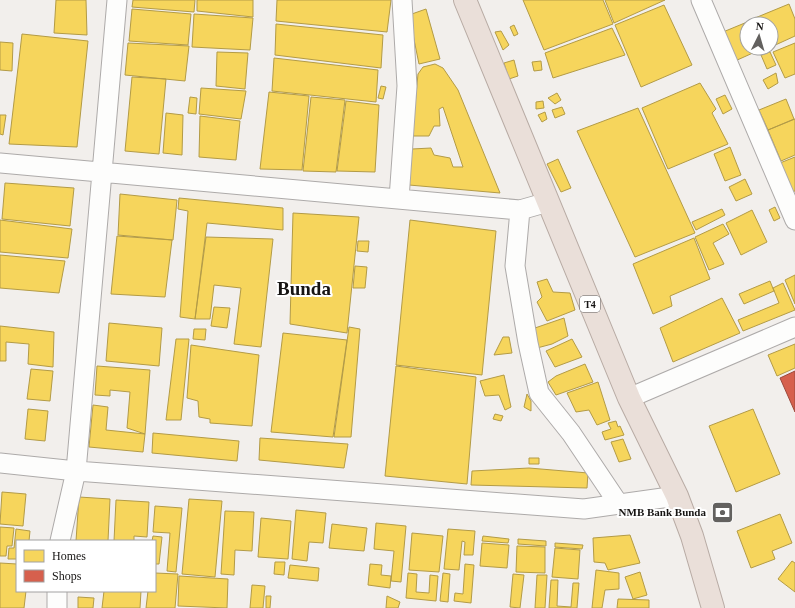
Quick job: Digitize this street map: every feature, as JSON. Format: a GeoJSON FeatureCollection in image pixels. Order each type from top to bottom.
{"type":"FeatureCollection","features":[{"type":"Feature","properties":{"kind":"highway","name":"T4"},"geometry":{"type":"LineString","coordinates":[[465,0],[629,398],[677,496],[692,536],[713,608]]}},
{"type":"Feature","properties":{"kind":"street"},"geometry":{"type":"LineString","coordinates":[[60,540],[76,471],[117,0]]}},
{"type":"Feature","properties":{"kind":"street"},"geometry":{"type":"LineString","coordinates":[[399,199],[407,86],[402,0]]}},
{"type":"Feature","properties":{"kind":"street"},"geometry":{"type":"LineString","coordinates":[[701,0],[795,220]]}},
{"type":"Feature","properties":{"kind":"street"},"geometry":{"type":"LineString","coordinates":[[0,163],[102,170],[520,210],[548,202]]}},
{"type":"Feature","properties":{"kind":"street"},"geometry":{"type":"LineString","coordinates":[[520,210],[515,266],[528,343],[539,393],[571,433],[618,503]]}},
{"type":"Feature","properties":{"kind":"street"},"geometry":{"type":"LineString","coordinates":[[629,398],[795,328]]}},
{"type":"Feature","properties":{"kind":"street"},"geometry":{"type":"LineString","coordinates":[[0,463],[76,471],[584,509],[618,503],[677,496]]}},
{"type":"Feature","properties":{"kind":"street"},"geometry":{"type":"LineString","coordinates":[[57,592],[57,608]]}},
{"type":"Feature","properties":{"kind":"building: Homes"},"geometry":{"type":"Polygon","coordinates":[[[56,0],[86,0],[87,35],[54,33],[56,0]]]}},
{"type":"Feature","properties":{"kind":"building: Homes"},"geometry":{"type":"Polygon","coordinates":[[[133,0],[195,0],[194,12],[132,7],[133,0]]]}},
{"type":"Feature","properties":{"kind":"building: Homes"},"geometry":{"type":"Polygon","coordinates":[[[197,0],[253,0],[253,17],[197,11],[197,0]]]}},
{"type":"Feature","properties":{"kind":"building: Homes"},"geometry":{"type":"Polygon","coordinates":[[[277,0],[391,0],[387,32],[276,21],[277,0]]]}},
{"type":"Feature","properties":{"kind":"building: Homes"},"geometry":{"type":"Polygon","coordinates":[[[523,0],[603,0],[613,24],[544,50],[523,0]]]}},
{"type":"Feature","properties":{"kind":"building: Homes"},"geometry":{"type":"Polygon","coordinates":[[[605,0],[665,0],[614,23],[605,0]]]}},
{"type":"Feature","properties":{"kind":"building: Homes"},"geometry":{"type":"Polygon","coordinates":[[[789,4],[795,19],[795,36],[779,43],[779,16],[760,16],[789,4]]]}},
{"type":"Feature","properties":{"kind":"building: Homes"},"geometry":{"type":"Polygon","coordinates":[[[664,5],[692,65],[641,87],[615,25],[664,5]]]}},
{"type":"Feature","properties":{"kind":"building: Homes"},"geometry":{"type":"Polygon","coordinates":[[[132,9],[191,14],[188,45],[129,41],[132,9]]]}},
{"type":"Feature","properties":{"kind":"building: Homes"},"geometry":{"type":"Polygon","coordinates":[[[426,9],[440,59],[419,64],[409,15],[426,9]]]}},
{"type":"Feature","properties":{"kind":"building: Homes"},"geometry":{"type":"Polygon","coordinates":[[[194,14],[253,18],[250,50],[192,47],[194,14]]]}},
{"type":"Feature","properties":{"kind":"building: Homes"},"geometry":{"type":"Polygon","coordinates":[[[276,24],[383,35],[381,68],[275,55],[276,24]]]}},
{"type":"Feature","properties":{"kind":"building: Homes"},"geometry":{"type":"Polygon","coordinates":[[[514,25],[518,34],[514,36],[510,27],[514,25]]]}},
{"type":"Feature","properties":{"kind":"building: Homes"},"geometry":{"type":"Polygon","coordinates":[[[739,25],[739,56],[746,56],[735,61],[723,32],[739,25]]]}},
{"type":"Feature","properties":{"kind":"building: Homes"},"geometry":{"type":"Polygon","coordinates":[[[612,28],[625,55],[553,78],[545,53],[612,28]]]}},
{"type":"Feature","properties":{"kind":"building: Homes"},"geometry":{"type":"Polygon","coordinates":[[[501,31],[509,45],[503,50],[495,32],[501,31]]]}},
{"type":"Feature","properties":{"kind":"building: Homes"},"geometry":{"type":"Polygon","coordinates":[[[22,34],[88,41],[77,147],[9,144],[22,34]]]}},
{"type":"Feature","properties":{"kind":"building: Homes"},"geometry":{"type":"Polygon","coordinates":[[[0,42],[13,43],[12,71],[0,70],[0,42]]]}},
{"type":"Feature","properties":{"kind":"building: Homes"},"geometry":{"type":"Polygon","coordinates":[[[128,43],[189,46],[185,81],[125,75],[128,43]]]}},
{"type":"Feature","properties":{"kind":"building: Homes"},"geometry":{"type":"Polygon","coordinates":[[[795,43],[795,74],[785,78],[775,56],[779,56],[779,50],[795,43]]]}},
{"type":"Feature","properties":{"kind":"building: Homes"},"geometry":{"type":"Polygon","coordinates":[[[217,52],[248,53],[245,89],[216,86],[217,52]]]}},
{"type":"Feature","properties":{"kind":"building: Homes"},"geometry":{"type":"Polygon","coordinates":[[[761,56],[772,56],[776,65],[767,69],[761,56]]]}},
{"type":"Feature","properties":{"kind":"building: Homes"},"geometry":{"type":"Polygon","coordinates":[[[274,58],[378,70],[376,102],[272,91],[274,58]]]}},
{"type":"Feature","properties":{"kind":"building: Homes"},"geometry":{"type":"Polygon","coordinates":[[[514,60],[518,76],[509,79],[504,63],[514,60]]]}},
{"type":"Feature","properties":{"kind":"building: Homes"},"geometry":{"type":"Polygon","coordinates":[[[541,61],[542,70],[534,71],[532,62],[541,61]]]}},
{"type":"Feature","properties":{"kind":"building: Homes"},"geometry":{"type":"Polygon","coordinates":[[[435,64],[443,68],[458,90],[500,193],[409,185],[412,149],[431,148],[434,155],[450,158],[453,167],[463,167],[443,107],[439,109],[440,126],[434,126],[429,136],[412,136],[418,74],[423,67],[435,64]]]}},
{"type":"Feature","properties":{"kind":"building: Homes"},"geometry":{"type":"Polygon","coordinates":[[[776,73],[778,83],[768,89],[763,80],[776,73]]]}},
{"type":"Feature","properties":{"kind":"building: Homes"},"geometry":{"type":"Polygon","coordinates":[[[132,77],[166,79],[159,154],[125,151],[132,77]]]}},
{"type":"Feature","properties":{"kind":"building: Homes"},"geometry":{"type":"Polygon","coordinates":[[[700,83],[716,109],[712,113],[728,144],[668,169],[642,108],[700,83]]]}},
{"type":"Feature","properties":{"kind":"building: Homes"},"geometry":{"type":"Polygon","coordinates":[[[381,86],[386,87],[383,99],[378,98],[381,86]]]}},
{"type":"Feature","properties":{"kind":"building: Homes"},"geometry":{"type":"Polygon","coordinates":[[[201,88],[246,91],[241,119],[199,114],[201,88]]]}},
{"type":"Feature","properties":{"kind":"building: Homes"},"geometry":{"type":"Polygon","coordinates":[[[269,92],[309,96],[302,170],[260,169],[269,92]]]}},
{"type":"Feature","properties":{"kind":"building: Homes"},"geometry":{"type":"Polygon","coordinates":[[[557,93],[561,100],[555,104],[548,98],[557,93]]]}},
{"type":"Feature","properties":{"kind":"building: Homes"},"geometry":{"type":"Polygon","coordinates":[[[725,95],[732,109],[723,114],[716,99],[725,95]]]}},
{"type":"Feature","properties":{"kind":"building: Homes"},"geometry":{"type":"Polygon","coordinates":[[[190,97],[197,98],[196,114],[188,113],[190,97]]]}},
{"type":"Feature","properties":{"kind":"building: Homes"},"geometry":{"type":"Polygon","coordinates":[[[311,97],[345,100],[336,172],[303,171],[311,97]]]}},
{"type":"Feature","properties":{"kind":"building: Homes"},"geometry":{"type":"Polygon","coordinates":[[[786,99],[794,119],[768,130],[759,110],[786,99]]]}},
{"type":"Feature","properties":{"kind":"building: Homes"},"geometry":{"type":"Polygon","coordinates":[[[346,101],[379,105],[375,172],[337,171],[346,101]]]}},
{"type":"Feature","properties":{"kind":"building: Homes"},"geometry":{"type":"Polygon","coordinates":[[[543,101],[544,108],[536,109],[536,102],[543,101]]]}},
{"type":"Feature","properties":{"kind":"building: Homes"},"geometry":{"type":"Polygon","coordinates":[[[562,107],[565,114],[555,118],[552,110],[562,107]]]}},
{"type":"Feature","properties":{"kind":"building: Homes"},"geometry":{"type":"Polygon","coordinates":[[[638,108],[695,233],[635,257],[577,131],[638,108]]]}},
{"type":"Feature","properties":{"kind":"building: Homes"},"geometry":{"type":"Polygon","coordinates":[[[545,112],[547,119],[542,122],[538,115],[545,112]]]}},
{"type":"Feature","properties":{"kind":"building: Homes"},"geometry":{"type":"Polygon","coordinates":[[[166,113],[183,115],[182,155],[163,153],[166,113]]]}},
{"type":"Feature","properties":{"kind":"building: Homes"},"geometry":{"type":"Polygon","coordinates":[[[0,115],[6,115],[3,135],[0,134],[0,115]]]}},
{"type":"Feature","properties":{"kind":"building: Homes"},"geometry":{"type":"Polygon","coordinates":[[[200,116],[240,121],[236,160],[199,157],[200,116]]]}},
{"type":"Feature","properties":{"kind":"building: Homes"},"geometry":{"type":"Polygon","coordinates":[[[795,119],[795,155],[781,161],[768,130],[795,119]]]}},
{"type":"Feature","properties":{"kind":"building: Homes"},"geometry":{"type":"Polygon","coordinates":[[[730,147],[741,175],[725,181],[714,154],[730,147]]]}},
{"type":"Feature","properties":{"kind":"building: Homes"},"geometry":{"type":"Polygon","coordinates":[[[795,157],[795,191],[792,192],[780,163],[795,157]]]}},
{"type":"Feature","properties":{"kind":"building: Homes"},"geometry":{"type":"Polygon","coordinates":[[[558,159],[571,188],[561,192],[547,164],[558,159]]]}},
{"type":"Feature","properties":{"kind":"building: Homes"},"geometry":{"type":"Polygon","coordinates":[[[745,179],[752,194],[736,201],[729,187],[745,179]]]}},
{"type":"Feature","properties":{"kind":"building: Homes"},"geometry":{"type":"Polygon","coordinates":[[[5,183],[74,188],[70,226],[2,219],[5,183]]]}},
{"type":"Feature","properties":{"kind":"building: Homes"},"geometry":{"type":"Polygon","coordinates":[[[120,194],[177,200],[173,240],[118,235],[120,194]]]}},
{"type":"Feature","properties":{"kind":"building: Homes"},"geometry":{"type":"Polygon","coordinates":[[[179,198],[283,208],[283,230],[207,223],[195,319],[180,317],[188,211],[178,209],[179,198]]]}},
{"type":"Feature","properties":{"kind":"building: Homes"},"geometry":{"type":"Polygon","coordinates":[[[775,207],[780,218],[774,221],[769,210],[775,207]]]}},
{"type":"Feature","properties":{"kind":"building: Homes"},"geometry":{"type":"Polygon","coordinates":[[[722,209],[725,215],[696,230],[692,222],[722,209]]]}},
{"type":"Feature","properties":{"kind":"building: Homes"},"geometry":{"type":"Polygon","coordinates":[[[752,210],[767,242],[741,255],[726,223],[752,210]]]}},
{"type":"Feature","properties":{"kind":"building: Homes"},"geometry":{"type":"Polygon","coordinates":[[[293,213],[359,217],[347,333],[290,324],[293,213]]]}},
{"type":"Feature","properties":{"kind":"building: Homes"},"geometry":{"type":"Polygon","coordinates":[[[0,220],[72,229],[68,258],[0,252],[0,220]]]}},
{"type":"Feature","properties":{"kind":"building: Homes"},"geometry":{"type":"Polygon","coordinates":[[[410,220],[496,231],[482,375],[396,365],[410,220]]]}},
{"type":"Feature","properties":{"kind":"building: Homes"},"geometry":{"type":"Polygon","coordinates":[[[723,224],[729,234],[713,243],[724,264],[709,270],[695,237],[723,224]]]}},
{"type":"Feature","properties":{"kind":"building: Homes"},"geometry":{"type":"Polygon","coordinates":[[[117,236],[172,240],[165,297],[111,294],[117,236]]]}},
{"type":"Feature","properties":{"kind":"building: Homes"},"geometry":{"type":"Polygon","coordinates":[[[206,237],[273,239],[261,347],[234,344],[241,288],[214,285],[210,319],[195,319],[206,237]]]}},
{"type":"Feature","properties":{"kind":"building: Homes"},"geometry":{"type":"Polygon","coordinates":[[[694,238],[710,279],[670,296],[672,306],[653,314],[633,264],[694,238]]]}},
{"type":"Feature","properties":{"kind":"building: Homes"},"geometry":{"type":"Polygon","coordinates":[[[358,241],[369,241],[368,252],[357,251],[358,241]]]}},
{"type":"Feature","properties":{"kind":"building: Homes"},"geometry":{"type":"Polygon","coordinates":[[[0,255],[65,261],[59,293],[0,288],[0,255]]]}},
{"type":"Feature","properties":{"kind":"building: Homes"},"geometry":{"type":"Polygon","coordinates":[[[355,266],[367,267],[365,288],[353,288],[355,266]]]}},
{"type":"Feature","properties":{"kind":"building: Homes"},"geometry":{"type":"Polygon","coordinates":[[[795,275],[795,304],[785,280],[795,275]]]}},
{"type":"Feature","properties":{"kind":"building: Homes"},"geometry":{"type":"Polygon","coordinates":[[[547,279],[553,292],[570,293],[575,310],[547,321],[537,302],[542,297],[537,282],[547,279]]]}},
{"type":"Feature","properties":{"kind":"building: Homes"},"geometry":{"type":"Polygon","coordinates":[[[770,281],[774,291],[744,304],[739,294],[770,281]]]}},
{"type":"Feature","properties":{"kind":"building: Homes"},"geometry":{"type":"Polygon","coordinates":[[[783,283],[795,310],[743,331],[738,320],[779,303],[773,288],[783,283]]]}},
{"type":"Feature","properties":{"kind":"building: Homes"},"geometry":{"type":"Polygon","coordinates":[[[722,298],[740,333],[673,362],[660,328],[722,298]]]}},
{"type":"Feature","properties":{"kind":"building: Homes"},"geometry":{"type":"Polygon","coordinates":[[[214,307],[230,308],[227,328],[211,326],[214,307]]]}},
{"type":"Feature","properties":{"kind":"building: Homes"},"geometry":{"type":"Polygon","coordinates":[[[564,318],[568,336],[552,344],[537,348],[532,329],[564,318]]]}},
{"type":"Feature","properties":{"kind":"building: Homes"},"geometry":{"type":"Polygon","coordinates":[[[109,323],[162,328],[159,366],[106,361],[109,323]]]}},
{"type":"Feature","properties":{"kind":"building: Homes"},"geometry":{"type":"Polygon","coordinates":[[[0,326],[54,332],[53,367],[28,364],[29,344],[6,342],[6,361],[0,361],[0,326]]]}},
{"type":"Feature","properties":{"kind":"building: Homes"},"geometry":{"type":"Polygon","coordinates":[[[349,327],[360,329],[351,437],[334,437],[349,327]]]}},
{"type":"Feature","properties":{"kind":"building: Homes"},"geometry":{"type":"Polygon","coordinates":[[[194,329],[206,329],[205,340],[193,339],[194,329]]]}},
{"type":"Feature","properties":{"kind":"building: Homes"},"geometry":{"type":"Polygon","coordinates":[[[283,333],[347,340],[333,437],[271,432],[283,333]]]}},
{"type":"Feature","properties":{"kind":"building: Homes"},"geometry":{"type":"Polygon","coordinates":[[[503,337],[509,337],[512,353],[494,355],[503,337]]]}},
{"type":"Feature","properties":{"kind":"building: Homes"},"geometry":{"type":"Polygon","coordinates":[[[176,339],[189,339],[181,420],[166,420],[176,339]]]}},
{"type":"Feature","properties":{"kind":"building: Homes"},"geometry":{"type":"Polygon","coordinates":[[[572,339],[582,357],[555,367],[546,351],[572,339]]]}},
{"type":"Feature","properties":{"kind":"building: Homes"},"geometry":{"type":"Polygon","coordinates":[[[795,344],[795,368],[777,376],[768,355],[795,344]]]}},
{"type":"Feature","properties":{"kind":"building: Homes"},"geometry":{"type":"Polygon","coordinates":[[[191,345],[259,355],[252,426],[210,423],[210,419],[199,417],[198,401],[187,398],[191,345]]]}},
{"type":"Feature","properties":{"kind":"building: Homes"},"geometry":{"type":"Polygon","coordinates":[[[585,364],[593,382],[556,395],[548,382],[556,376],[585,364]]]}},
{"type":"Feature","properties":{"kind":"building: Homes"},"geometry":{"type":"Polygon","coordinates":[[[97,366],[150,370],[145,434],[127,428],[130,392],[110,390],[110,396],[95,395],[97,366]]]}},
{"type":"Feature","properties":{"kind":"building: Homes"},"geometry":{"type":"Polygon","coordinates":[[[396,366],[476,377],[467,484],[385,476],[396,366]]]}},
{"type":"Feature","properties":{"kind":"building: Homes"},"geometry":{"type":"Polygon","coordinates":[[[31,369],[53,371],[50,401],[27,399],[31,369]]]}},
{"type":"Feature","properties":{"kind":"building: Homes"},"geometry":{"type":"Polygon","coordinates":[[[504,375],[511,407],[505,410],[499,395],[485,396],[480,381],[504,375]]]}},
{"type":"Feature","properties":{"kind":"building: Homes"},"geometry":{"type":"Polygon","coordinates":[[[598,382],[610,420],[597,425],[589,410],[576,412],[567,393],[598,382]]]}},
{"type":"Feature","properties":{"kind":"building: Homes"},"geometry":{"type":"Polygon","coordinates":[[[527,394],[531,401],[531,411],[524,407],[527,394]]]}},
{"type":"Feature","properties":{"kind":"building: Homes"},"geometry":{"type":"Polygon","coordinates":[[[93,405],[108,407],[106,430],[145,434],[143,452],[89,447],[93,405]]]}},
{"type":"Feature","properties":{"kind":"building: Homes"},"geometry":{"type":"Polygon","coordinates":[[[28,409],[48,411],[45,441],[25,439],[28,409]]]}},
{"type":"Feature","properties":{"kind":"building: Homes"},"geometry":{"type":"Polygon","coordinates":[[[753,409],[780,474],[736,492],[709,426],[753,409]]]}},
{"type":"Feature","properties":{"kind":"building: Homes"},"geometry":{"type":"Polygon","coordinates":[[[495,414],[503,416],[501,421],[493,419],[495,414]]]}},
{"type":"Feature","properties":{"kind":"building: Homes"},"geometry":{"type":"Polygon","coordinates":[[[616,421],[618,427],[620,426],[624,435],[605,440],[602,432],[611,429],[608,423],[616,421]]]}},
{"type":"Feature","properties":{"kind":"building: Homes"},"geometry":{"type":"Polygon","coordinates":[[[153,433],[239,441],[237,461],[152,453],[153,433]]]}},
{"type":"Feature","properties":{"kind":"building: Homes"},"geometry":{"type":"Polygon","coordinates":[[[260,438],[348,444],[344,468],[259,460],[260,438]]]}},
{"type":"Feature","properties":{"kind":"building: Homes"},"geometry":{"type":"Polygon","coordinates":[[[623,439],[631,459],[619,462],[611,442],[623,439]]]}},
{"type":"Feature","properties":{"kind":"building: Homes"},"geometry":{"type":"Polygon","coordinates":[[[529,458],[539,458],[539,464],[529,464],[529,458]]]}},
{"type":"Feature","properties":{"kind":"building: Homes"},"geometry":{"type":"Polygon","coordinates":[[[529,468],[588,473],[587,488],[471,485],[472,471],[529,468]]]}},
{"type":"Feature","properties":{"kind":"building: Homes"},"geometry":{"type":"Polygon","coordinates":[[[2,492],[26,494],[23,526],[0,524],[2,492]]]}},
{"type":"Feature","properties":{"kind":"building: Homes"},"geometry":{"type":"Polygon","coordinates":[[[79,497],[110,499],[108,540],[76,540],[79,497]]]}},
{"type":"Feature","properties":{"kind":"building: Homes"},"geometry":{"type":"Polygon","coordinates":[[[189,499],[222,501],[215,577],[182,574],[189,499]]]}},
{"type":"Feature","properties":{"kind":"building: Homes"},"geometry":{"type":"Polygon","coordinates":[[[116,500],[149,502],[147,537],[134,536],[134,540],[114,540],[116,500]]]}},
{"type":"Feature","properties":{"kind":"building: Homes"},"geometry":{"type":"Polygon","coordinates":[[[155,506],[182,508],[176,572],[167,571],[170,533],[153,532],[155,506]]]}},
{"type":"Feature","properties":{"kind":"building: Homes"},"geometry":{"type":"Polygon","coordinates":[[[296,510],[326,513],[323,543],[309,542],[307,561],[292,559],[296,510]]]}},
{"type":"Feature","properties":{"kind":"building: Homes"},"geometry":{"type":"Polygon","coordinates":[[[225,511],[254,512],[252,551],[235,550],[234,575],[221,574],[225,511]]]}},
{"type":"Feature","properties":{"kind":"building: Homes"},"geometry":{"type":"Polygon","coordinates":[[[780,514],[792,543],[772,551],[775,559],[751,568],[737,531],[780,514]]]}},
{"type":"Feature","properties":{"kind":"building: Homes"},"geometry":{"type":"Polygon","coordinates":[[[261,518],[291,521],[288,559],[258,557],[261,518]]]}},
{"type":"Feature","properties":{"kind":"building: Homes"},"geometry":{"type":"Polygon","coordinates":[[[376,523],[406,526],[401,582],[391,581],[394,551],[374,549],[376,523]]]}},
{"type":"Feature","properties":{"kind":"building: Homes"},"geometry":{"type":"Polygon","coordinates":[[[332,524],[367,528],[364,551],[329,548],[332,524]]]}},
{"type":"Feature","properties":{"kind":"building: Homes"},"geometry":{"type":"Polygon","coordinates":[[[0,527],[14,528],[12,546],[7,546],[6,556],[0,556],[0,527]]]}},
{"type":"Feature","properties":{"kind":"building: Homes"},"geometry":{"type":"Polygon","coordinates":[[[16,529],[30,531],[29,540],[16,540],[16,559],[8,559],[9,548],[14,548],[16,529]]]}},
{"type":"Feature","properties":{"kind":"building: Homes"},"geometry":{"type":"Polygon","coordinates":[[[448,529],[475,531],[473,555],[464,555],[465,542],[462,541],[459,570],[444,569],[448,529]]]}},
{"type":"Feature","properties":{"kind":"building: Homes"},"geometry":{"type":"Polygon","coordinates":[[[412,533],[443,536],[439,572],[409,570],[412,533]]]}},
{"type":"Feature","properties":{"kind":"building: Homes"},"geometry":{"type":"Polygon","coordinates":[[[630,535],[640,563],[608,570],[605,563],[594,562],[593,538],[630,535]]]}},
{"type":"Feature","properties":{"kind":"building: Homes"},"geometry":{"type":"Polygon","coordinates":[[[153,536],[162,537],[159,564],[156,564],[156,540],[152,540],[153,536]]]}},
{"type":"Feature","properties":{"kind":"building: Homes"},"geometry":{"type":"Polygon","coordinates":[[[483,536],[509,539],[508,543],[482,541],[483,536]]]}},
{"type":"Feature","properties":{"kind":"building: Homes"},"geometry":{"type":"Polygon","coordinates":[[[518,539],[546,541],[546,546],[518,544],[518,539]]]}},
{"type":"Feature","properties":{"kind":"building: Homes"},"geometry":{"type":"Polygon","coordinates":[[[482,543],[509,545],[507,568],[480,566],[482,543]]]}},
{"type":"Feature","properties":{"kind":"building: Homes"},"geometry":{"type":"Polygon","coordinates":[[[555,543],[583,545],[582,549],[555,547],[555,543]]]}},
{"type":"Feature","properties":{"kind":"building: Homes"},"geometry":{"type":"Polygon","coordinates":[[[517,546],[545,547],[545,573],[516,572],[517,546]]]}},
{"type":"Feature","properties":{"kind":"building: Homes"},"geometry":{"type":"Polygon","coordinates":[[[555,548],[580,550],[578,579],[552,577],[555,548]]]}},
{"type":"Feature","properties":{"kind":"building: Homes"},"geometry":{"type":"Polygon","coordinates":[[[792,561],[795,563],[795,592],[778,579],[792,561]]]}},
{"type":"Feature","properties":{"kind":"building: Homes"},"geometry":{"type":"Polygon","coordinates":[[[275,562],[285,562],[284,575],[274,574],[275,562]]]}},
{"type":"Feature","properties":{"kind":"building: Homes"},"geometry":{"type":"Polygon","coordinates":[[[0,563],[16,564],[16,592],[26,592],[24,608],[0,608],[0,563]]]}},
{"type":"Feature","properties":{"kind":"building: Homes"},"geometry":{"type":"Polygon","coordinates":[[[370,564],[382,565],[381,575],[391,576],[390,588],[368,585],[370,564]]]}},
{"type":"Feature","properties":{"kind":"building: Homes"},"geometry":{"type":"Polygon","coordinates":[[[465,564],[474,565],[471,603],[454,601],[455,593],[463,594],[465,564]]]}},
{"type":"Feature","properties":{"kind":"building: Homes"},"geometry":{"type":"Polygon","coordinates":[[[290,565],[319,568],[318,581],[288,578],[290,565]]]}},
{"type":"Feature","properties":{"kind":"building: Homes"},"geometry":{"type":"Polygon","coordinates":[[[596,570],[619,573],[619,589],[605,590],[602,608],[592,608],[596,570]]]}},
{"type":"Feature","properties":{"kind":"building: Homes"},"geometry":{"type":"Polygon","coordinates":[[[640,572],[647,595],[633,599],[625,577],[640,572]]]}},
{"type":"Feature","properties":{"kind":"building: Homes"},"geometry":{"type":"Polygon","coordinates":[[[156,573],[178,574],[175,608],[146,608],[148,592],[156,592],[156,573]]]}},
{"type":"Feature","properties":{"kind":"building: Homes"},"geometry":{"type":"Polygon","coordinates":[[[408,573],[417,574],[416,592],[429,593],[430,575],[438,576],[436,601],[406,598],[408,573]]]}},
{"type":"Feature","properties":{"kind":"building: Homes"},"geometry":{"type":"Polygon","coordinates":[[[443,573],[450,574],[448,602],[440,601],[443,573]]]}},
{"type":"Feature","properties":{"kind":"building: Homes"},"geometry":{"type":"Polygon","coordinates":[[[513,574],[524,575],[520,608],[510,607],[513,574]]]}},
{"type":"Feature","properties":{"kind":"building: Homes"},"geometry":{"type":"Polygon","coordinates":[[[537,575],[547,575],[545,608],[535,608],[537,575]]]}},
{"type":"Feature","properties":{"kind":"building: Homes"},"geometry":{"type":"Polygon","coordinates":[[[179,576],[228,579],[227,608],[178,606],[179,576]]]}},
{"type":"Feature","properties":{"kind":"building: Homes"},"geometry":{"type":"Polygon","coordinates":[[[551,580],[558,580],[557,606],[571,607],[573,583],[579,583],[577,608],[549,608],[551,580]]]}},
{"type":"Feature","properties":{"kind":"building: Homes"},"geometry":{"type":"Polygon","coordinates":[[[252,585],[265,586],[263,608],[250,608],[252,585]]]}},
{"type":"Feature","properties":{"kind":"building: Homes"},"geometry":{"type":"Polygon","coordinates":[[[104,592],[141,592],[140,608],[102,608],[104,592]]]}},
{"type":"Feature","properties":{"kind":"building: Homes"},"geometry":{"type":"Polygon","coordinates":[[[266,596],[271,596],[270,608],[266,608],[266,596]]]}},
{"type":"Feature","properties":{"kind":"building: Homes"},"geometry":{"type":"Polygon","coordinates":[[[387,596],[400,602],[398,608],[386,608],[387,596]]]}},
{"type":"Feature","properties":{"kind":"building: Homes"},"geometry":{"type":"Polygon","coordinates":[[[78,597],[94,598],[93,608],[78,608],[78,597]]]}},
{"type":"Feature","properties":{"kind":"building: Homes"},"geometry":{"type":"Polygon","coordinates":[[[618,599],[649,600],[649,608],[617,608],[618,599]]]}},
{"type":"Feature","properties":{"kind":"building: Shops"},"geometry":{"type":"Polygon","coordinates":[[[795,371],[795,412],[780,378],[795,371]]]}},
{"type":"Feature","properties":{"kind":"place","name":"NMB Bank Bunda"},"geometry":{"type":"Point","coordinates":[722,512]}},
{"type":"Feature","properties":{"kind":"district","name":"Bunda"},"geometry":{"type":"Point","coordinates":[304,288]}}]}
